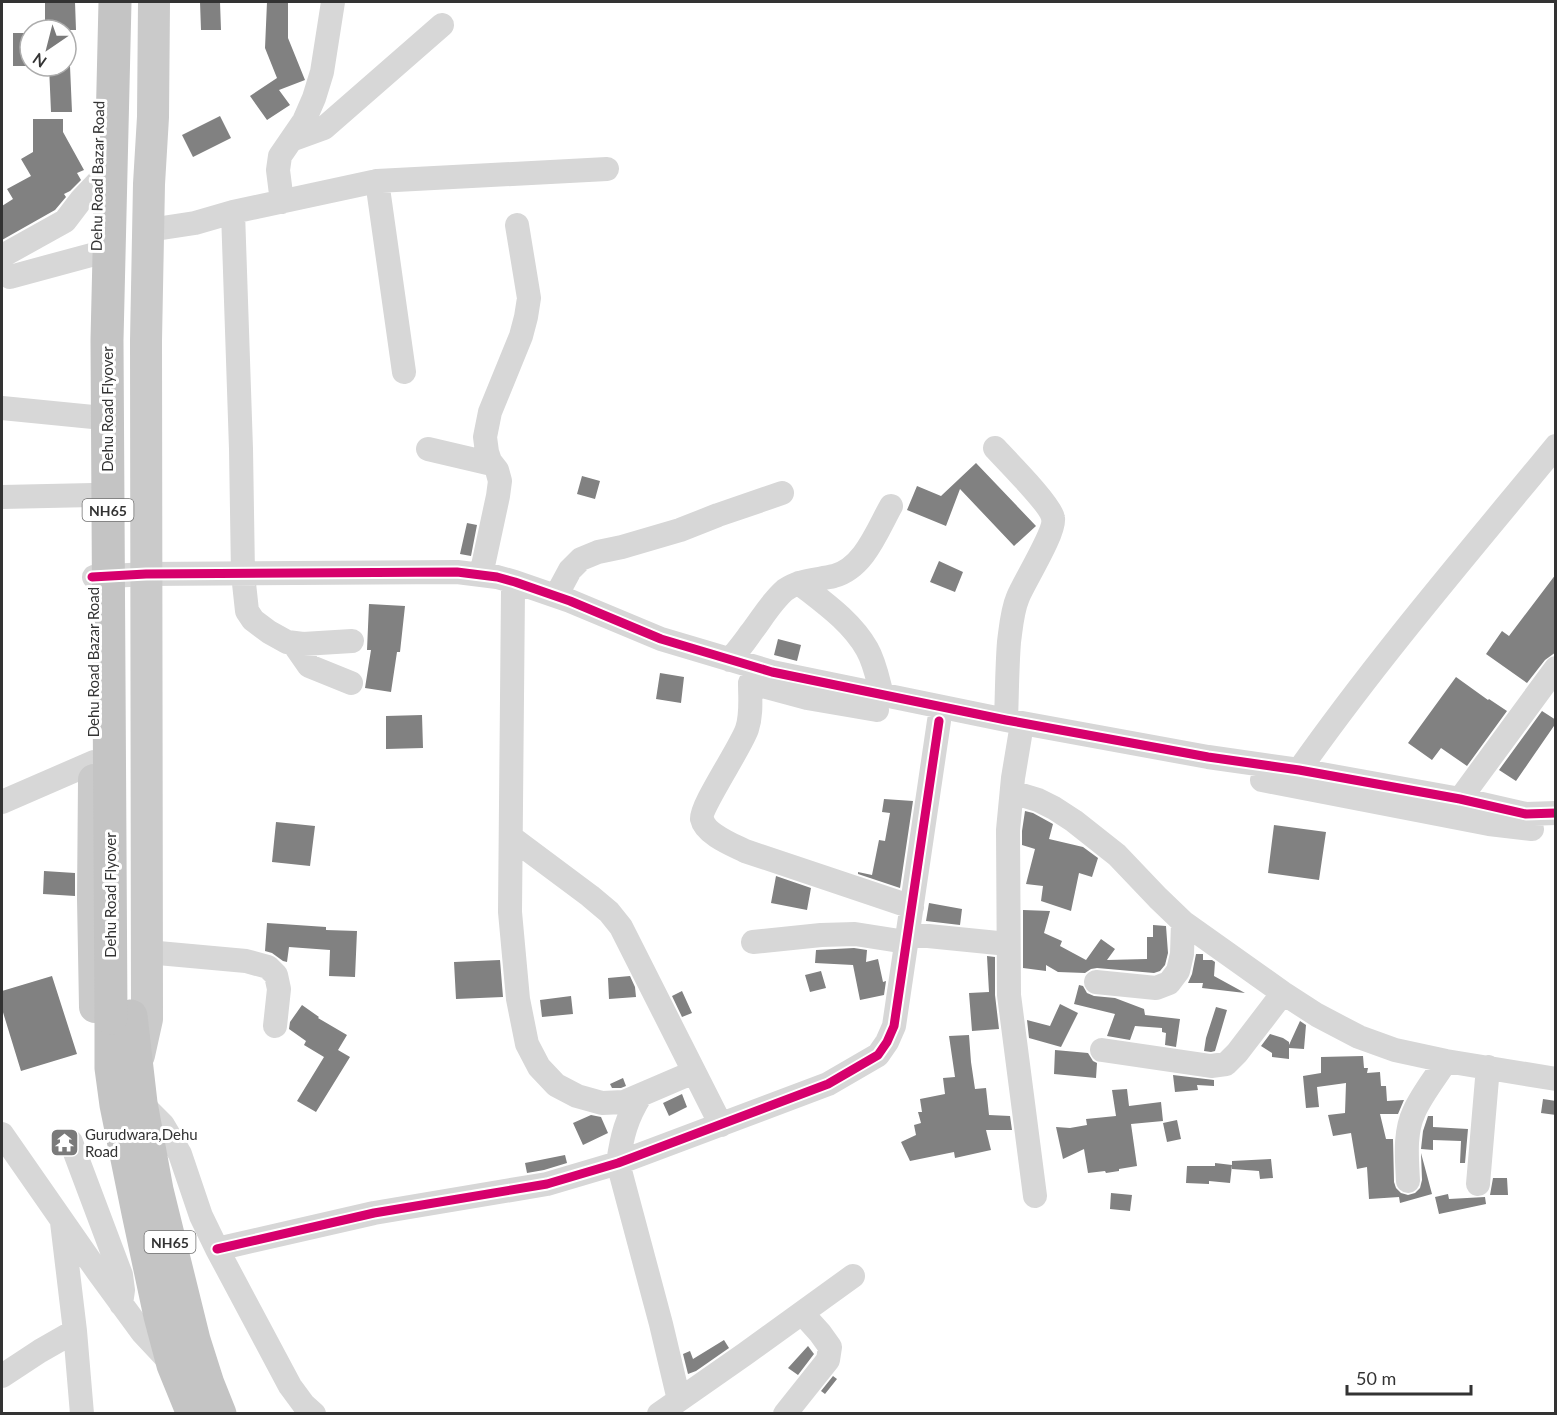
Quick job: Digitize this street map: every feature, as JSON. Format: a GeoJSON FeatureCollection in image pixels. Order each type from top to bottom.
{"type":"FeatureCollection","features":[{"type":"Feature","properties":{"kind":"highway","name":"Dehu Road Flyover"},"geometry":{"type":"LineString","coordinates":[[115,2],[106,340],[124,1068]]}},
{"type":"Feature","properties":{"kind":"highway","name":"Dehu Road Flyover"},"geometry":{"type":"LineString","coordinates":[[121,1017],[128,342],[136,2]]}},
{"type":"Feature","properties":{"kind":"highway","name":"NH65"},"geometry":{"type":"LineString","coordinates":[[124,1068],[141,1103],[157,1190],[194,1340],[220,1413]]}},
{"type":"Feature","properties":{"kind":"highway","name":"NH65"},"geometry":{"type":"LineString","coordinates":[[124,1068],[116,1105],[160,1316],[174,1365],[194,1413]]}},
{"type":"Feature","properties":{"kind":"main road","name":"Dehu Road Bazar Road"},"geometry":{"type":"LineString","coordinates":[[101,2],[95,254],[92,577],[95,1010],[124,1068]]}},
{"type":"Feature","properties":{"kind":"main road"},"geometry":{"type":"LineString","coordinates":[[124,1068],[147,1019],[146,341],[154,2]]}},
{"type":"Feature","properties":{"kind":"street"},"geometry":{"type":"LineString","coordinates":[[282,202],[278,170],[280,156],[304,121],[314,98],[322,72],[333,2]]}},
{"type":"Feature","properties":{"kind":"street"},"geometry":{"type":"LineString","coordinates":[[291,140],[324,128],[442,25]]}},
{"type":"Feature","properties":{"kind":"street"},"geometry":{"type":"LineString","coordinates":[[149,230],[195,223],[234,212],[377,181],[607,169]]}},
{"type":"Feature","properties":{"kind":"street"},"geometry":{"type":"LineString","coordinates":[[377,181],[404,372]]}},
{"type":"Feature","properties":{"kind":"street"},"geometry":{"type":"LineString","coordinates":[[6,267],[65,221],[98,182]]}},
{"type":"Feature","properties":{"kind":"street"},"geometry":{"type":"LineString","coordinates":[[234,212],[242,449],[243,574],[247,610],[253,620],[287,642],[303,644],[352,641]]}},
{"type":"Feature","properties":{"kind":"street"},"geometry":{"type":"LineString","coordinates":[[481,575],[500,481],[487,452],[484,437],[490,412],[521,336],[528,308],[517,225]]}},
{"type":"Feature","properties":{"kind":"street"},"geometry":{"type":"LineString","coordinates":[[6,267],[95,254]]}},
{"type":"Feature","properties":{"kind":"street"},"geometry":{"type":"LineString","coordinates":[[2,408],[93,417]]}},
{"type":"Feature","properties":{"kind":"street"},"geometry":{"type":"LineString","coordinates":[[1299,770],[1380,660],[1556,446]]}},
{"type":"Feature","properties":{"kind":"street"},"geometry":{"type":"LineString","coordinates":[[995,448],[1043,501],[1054,520],[1022,588],[1011,621],[1013,728],[1012,792],[1008,830],[1009,995],[1035,1196]]}},
{"type":"Feature","properties":{"kind":"street"},"geometry":{"type":"LineString","coordinates":[[428,449],[492,464]]}},
{"type":"Feature","properties":{"kind":"street"},"geometry":{"type":"LineString","coordinates":[[556,596],[570,570],[581,559],[598,552],[680,530],[782,493]]}},
{"type":"Feature","properties":{"kind":"street"},"geometry":{"type":"LineString","coordinates":[[2,497],[93,495]]}},
{"type":"Feature","properties":{"kind":"street"},"geometry":{"type":"LineString","coordinates":[[730,660],[775,600],[786,590],[799,583],[835,576],[856,564],[891,506]]}},
{"type":"Feature","properties":{"kind":"street"},"geometry":{"type":"LineString","coordinates":[[457,572],[513,590],[687,662],[750,683],[807,698],[939,721],[1013,728]]}},
{"type":"Feature","properties":{"kind":"street"},"geometry":{"type":"LineString","coordinates":[[92,577],[146,574],[457,572],[481,575],[515,582],[556,596],[661,639],[772,672],[882,695],[1013,728],[1229,767],[1490,824],[1535,830],[1556,830]]}},
{"type":"Feature","properties":{"kind":"street"},"geometry":{"type":"LineString","coordinates":[[799,583],[843,619],[868,650],[882,695]]}},
{"type":"Feature","properties":{"kind":"street"},"geometry":{"type":"LineString","coordinates":[[513,590],[510,912],[518,999],[527,1044],[539,1067],[556,1085],[577,1096],[602,1103],[624,1102],[694,1072]]}},
{"type":"Feature","properties":{"kind":"street"},"geometry":{"type":"LineString","coordinates":[[293,643],[309,666],[351,683]]}},
{"type":"Feature","properties":{"kind":"street"},"geometry":{"type":"LineString","coordinates":[[1460,799],[1556,668]]}},
{"type":"Feature","properties":{"kind":"street"},"geometry":{"type":"LineString","coordinates":[[750,683],[750,717],[747,728],[740,745],[704,807],[702,819],[708,829],[719,838],[745,851],[912,908]]}},
{"type":"Feature","properties":{"kind":"street"},"geometry":{"type":"LineString","coordinates":[[217,1250],[374,1213],[547,1184],[618,1163],[828,1084],[878,1055],[894,1026],[939,721]]}},
{"type":"Feature","properties":{"kind":"street"},"geometry":{"type":"LineString","coordinates":[[2,802],[94,762]]}},
{"type":"Feature","properties":{"kind":"street"},"geometry":{"type":"LineString","coordinates":[[1229,767],[1299,770],[1460,799],[1526,814],[1556,813]]}},
{"type":"Feature","properties":{"kind":"street"},"geometry":{"type":"LineString","coordinates":[[1012,792],[1054,807],[1074,821],[1117,855],[1183,922],[1317,1015],[1359,1037],[1395,1050],[1446,1061],[1556,1078]]}},
{"type":"Feature","properties":{"kind":"street"},"geometry":{"type":"LineString","coordinates":[[511,837],[609,912],[621,927],[721,1125]]}},
{"type":"Feature","properties":{"kind":"street"},"geometry":{"type":"LineString","coordinates":[[1096,982],[1156,988],[1170,983],[1178,971],[1182,954],[1183,922]]}},
{"type":"Feature","properties":{"kind":"street"},"geometry":{"type":"LineString","coordinates":[[753,942],[855,934],[1008,944]]}},
{"type":"Feature","properties":{"kind":"street"},"geometry":{"type":"LineString","coordinates":[[147,952],[246,961],[268,967],[276,975],[279,989],[275,1026]]}},
{"type":"Feature","properties":{"kind":"street"},"geometry":{"type":"LineString","coordinates":[[1102,1050],[1211,1066],[1226,1064],[1283,993]]}},
{"type":"Feature","properties":{"kind":"street"},"geometry":{"type":"LineString","coordinates":[[1408,1181],[1406,1153],[1409,1127],[1414,1112],[1446,1061]]}},
{"type":"Feature","properties":{"kind":"street"},"geometry":{"type":"LineString","coordinates":[[1478,1184],[1488,1067]]}},
{"type":"Feature","properties":{"kind":"street"},"geometry":{"type":"LineString","coordinates":[[640,1095],[630,1112],[621,1138],[618,1163],[662,1324],[680,1400]]}},
{"type":"Feature","properties":{"kind":"street"},"geometry":{"type":"LineString","coordinates":[[141,1103],[163,1125],[180,1154],[201,1216],[217,1250],[290,1386],[304,1405],[314,1413]]}},
{"type":"Feature","properties":{"kind":"street"},"geometry":{"type":"LineString","coordinates":[[2,1134],[121,1304],[142,1332],[174,1365]]}},
{"type":"Feature","properties":{"kind":"street"},"geometry":{"type":"LineString","coordinates":[[71,1142],[121,1275],[123,1290],[121,1304]]}},
{"type":"Feature","properties":{"kind":"street"},"geometry":{"type":"LineString","coordinates":[[61,1220],[75,1331],[82,1413]]}},
{"type":"Feature","properties":{"kind":"street"},"geometry":{"type":"LineString","coordinates":[[659,1413],[853,1276]]}},
{"type":"Feature","properties":{"kind":"street"},"geometry":{"type":"LineString","coordinates":[[786,1413],[828,1360],[830,1347],[802,1313]]}},
{"type":"Feature","properties":{"kind":"street"},"geometry":{"type":"LineString","coordinates":[[2,1376],[75,1331]]}},
{"type":"Feature","properties":{"kind":"building"},"geometry":{"type":"Polygon","coordinates":[[[45,2],[75,2],[76,18],[45,18],[45,2]]]}},
{"type":"Feature","properties":{"kind":"building"},"geometry":{"type":"Polygon","coordinates":[[[200,2],[220,2],[221,30],[201,30],[200,2]]]}},
{"type":"Feature","properties":{"kind":"building"},"geometry":{"type":"Polygon","coordinates":[[[267,2],[288,2],[288,38],[305,80],[279,90],[290,105],[267,120],[250,96],[277,78],[265,48],[267,2]]]}},
{"type":"Feature","properties":{"kind":"building"},"geometry":{"type":"Polygon","coordinates":[[[13,33],[18,33],[18,66],[13,66],[13,33]]]}},
{"type":"Feature","properties":{"kind":"building"},"geometry":{"type":"Polygon","coordinates":[[[50,78],[71,78],[72,112],[51,112],[50,78]]]}},
{"type":"Feature","properties":{"kind":"building"},"geometry":{"type":"Polygon","coordinates":[[[220,116],[231,138],[193,157],[182,135],[220,116]]]}},
{"type":"Feature","properties":{"kind":"building"},"geometry":{"type":"Polygon","coordinates":[[[33,119],[63,119],[63,132],[84,170],[77,173],[81,180],[64,194],[66,197],[55,210],[2,240],[2,206],[13,199],[7,189],[31,176],[21,159],[33,152],[33,119]]]}},
{"type":"Feature","properties":{"kind":"building"},"geometry":{"type":"Polygon","coordinates":[[[976,463],[1036,526],[1014,546],[960,489],[946,526],[907,510],[917,486],[941,496],[976,463]]]}},
{"type":"Feature","properties":{"kind":"building"},"geometry":{"type":"Polygon","coordinates":[[[582,476],[600,481],[595,499],[577,494],[582,476]]]}},
{"type":"Feature","properties":{"kind":"building"},"geometry":{"type":"Polygon","coordinates":[[[467,523],[477,525],[471,556],[460,554],[467,523]]]}},
{"type":"Feature","properties":{"kind":"building"},"geometry":{"type":"Polygon","coordinates":[[[939,561],[963,572],[955,592],[930,582],[939,561]]]}},
{"type":"Feature","properties":{"kind":"building"},"geometry":{"type":"Polygon","coordinates":[[[1556,574],[1556,652],[1545,660],[1527,683],[1486,654],[1502,631],[1509,636],[1556,574]]]}},
{"type":"Feature","properties":{"kind":"building"},"geometry":{"type":"Polygon","coordinates":[[[369,604],[405,606],[400,652],[397,652],[391,692],[365,688],[371,650],[367,650],[369,604]]]}},
{"type":"Feature","properties":{"kind":"building"},"geometry":{"type":"Polygon","coordinates":[[[778,639],[801,645],[797,661],[774,655],[778,639]]]}},
{"type":"Feature","properties":{"kind":"building"},"geometry":{"type":"Polygon","coordinates":[[[660,673],[684,677],[681,703],[656,699],[660,673]]]}},
{"type":"Feature","properties":{"kind":"building"},"geometry":{"type":"Polygon","coordinates":[[[1456,677],[1507,711],[1467,766],[1441,748],[1432,760],[1408,743],[1456,677]]]}},
{"type":"Feature","properties":{"kind":"building"},"geometry":{"type":"Polygon","coordinates":[[[1542,711],[1556,720],[1556,723],[1516,781],[1499,770],[1542,711]]]}},
{"type":"Feature","properties":{"kind":"building"},"geometry":{"type":"Polygon","coordinates":[[[422,715],[423,748],[386,749],[386,716],[422,715]]]}},
{"type":"Feature","properties":{"kind":"building"},"geometry":{"type":"Polygon","coordinates":[[[884,799],[913,801],[900,888],[858,874],[858,872],[872,875],[879,840],[885,841],[890,813],[882,812],[884,799]]]}},
{"type":"Feature","properties":{"kind":"building"},"geometry":{"type":"Polygon","coordinates":[[[1025,811],[1053,824],[1049,839],[1083,847],[1098,858],[1092,877],[1079,873],[1071,911],[1041,901],[1043,886],[1026,884],[1035,849],[1022,845],[1025,811]]]}},
{"type":"Feature","properties":{"kind":"building"},"geometry":{"type":"Polygon","coordinates":[[[276,822],[315,826],[310,866],[272,862],[276,822]]]}},
{"type":"Feature","properties":{"kind":"building"},"geometry":{"type":"Polygon","coordinates":[[[1274,825],[1326,832],[1319,880],[1268,873],[1274,825]]]}},
{"type":"Feature","properties":{"kind":"building"},"geometry":{"type":"Polygon","coordinates":[[[44,871],[75,873],[75,896],[43,894],[44,871]]]}},
{"type":"Feature","properties":{"kind":"building"},"geometry":{"type":"Polygon","coordinates":[[[776,876],[811,888],[807,910],[771,903],[776,876]]]}},
{"type":"Feature","properties":{"kind":"building"},"geometry":{"type":"Polygon","coordinates":[[[929,903],[962,909],[960,925],[926,921],[929,903]]]}},
{"type":"Feature","properties":{"kind":"building"},"geometry":{"type":"Polygon","coordinates":[[[1023,910],[1050,911],[1044,933],[1062,941],[1060,946],[1086,960],[1101,939],[1115,949],[1107,960],[1147,959],[1147,937],[1153,937],[1153,925],[1166,926],[1168,953],[1165,965],[1160,971],[1154,973],[1097,968],[1085,973],[1058,972],[1046,965],[1046,971],[1023,968],[1023,910]]]}},
{"type":"Feature","properties":{"kind":"building"},"geometry":{"type":"Polygon","coordinates":[[[267,923],[357,931],[355,977],[329,976],[330,950],[289,947],[287,962],[265,951],[267,923]]]}},
{"type":"Feature","properties":{"kind":"building"},"geometry":{"type":"Polygon","coordinates":[[[854,948],[867,950],[866,962],[878,959],[883,982],[886,981],[884,995],[860,1000],[853,965],[815,963],[816,950],[854,948]]]}},
{"type":"Feature","properties":{"kind":"building"},"geometry":{"type":"Polygon","coordinates":[[[1196,954],[1203,954],[1203,960],[1215,962],[1214,976],[1245,993],[1202,988],[1203,983],[1188,983],[1196,954]]]}},
{"type":"Feature","properties":{"kind":"building"},"geometry":{"type":"Polygon","coordinates":[[[987,956],[995,957],[995,995],[999,1029],[972,1031],[969,993],[989,992],[987,956]]]}},
{"type":"Feature","properties":{"kind":"building"},"geometry":{"type":"Polygon","coordinates":[[[500,960],[503,997],[456,999],[454,962],[500,960]]]}},
{"type":"Feature","properties":{"kind":"building"},"geometry":{"type":"Polygon","coordinates":[[[821,971],[826,988],[810,992],[805,975],[821,971]]]}},
{"type":"Feature","properties":{"kind":"building"},"geometry":{"type":"Polygon","coordinates":[[[52,976],[77,1054],[21,1071],[2,1009],[2,991],[52,976]]]}},
{"type":"Feature","properties":{"kind":"building"},"geometry":{"type":"Polygon","coordinates":[[[630,976],[636,997],[609,999],[608,978],[630,976]]]}},
{"type":"Feature","properties":{"kind":"building"},"geometry":{"type":"Polygon","coordinates":[[[1079,985],[1094,996],[1115,998],[1144,1009],[1145,1015],[1180,1019],[1176,1047],[1165,1045],[1166,1033],[1162,1032],[1162,1028],[1135,1026],[1130,1040],[1107,1036],[1115,1014],[1074,1004],[1079,985]]]}},
{"type":"Feature","properties":{"kind":"building"},"geometry":{"type":"Polygon","coordinates":[[[682,991],[692,1013],[682,1017],[672,996],[682,991]]]}},
{"type":"Feature","properties":{"kind":"building"},"geometry":{"type":"Polygon","coordinates":[[[571,996],[573,1014],[542,1017],[540,1000],[571,996]]]}},
{"type":"Feature","properties":{"kind":"building"},"geometry":{"type":"Polygon","coordinates":[[[1060,1004],[1078,1013],[1061,1047],[1029,1038],[1027,1020],[1050,1026],[1060,1004]]]}},
{"type":"Feature","properties":{"kind":"building"},"geometry":{"type":"Polygon","coordinates":[[[302,1005],[318,1018],[347,1035],[338,1050],[350,1057],[316,1112],[297,1101],[324,1057],[304,1045],[306,1041],[289,1029],[290,1022],[302,1005]]]}},
{"type":"Feature","properties":{"kind":"building"},"geometry":{"type":"Polygon","coordinates":[[[1216,1007],[1227,1010],[1215,1051],[1204,1051],[1206,1038],[1216,1007]]]}},
{"type":"Feature","properties":{"kind":"building"},"geometry":{"type":"Polygon","coordinates":[[[1300,1021],[1306,1025],[1304,1049],[1289,1048],[1289,1059],[1272,1057],[1272,1053],[1261,1046],[1270,1034],[1283,1038],[1289,1042],[1289,1045],[1300,1021]]]}},
{"type":"Feature","properties":{"kind":"building"},"geometry":{"type":"Polygon","coordinates":[[[969,1035],[975,1089],[986,1088],[989,1115],[1010,1116],[1012,1130],[986,1130],[991,1150],[955,1158],[954,1152],[910,1161],[901,1142],[916,1135],[914,1125],[921,1123],[918,1112],[922,1112],[920,1099],[945,1094],[943,1078],[955,1077],[949,1036],[969,1035]]]}},
{"type":"Feature","properties":{"kind":"building"},"geometry":{"type":"Polygon","coordinates":[[[1055,1050],[1088,1053],[1097,1063],[1096,1078],[1054,1074],[1055,1050]]]}},
{"type":"Feature","properties":{"kind":"building"},"geometry":{"type":"Polygon","coordinates":[[[1363,1056],[1364,1068],[1368,1068],[1367,1073],[1380,1072],[1381,1086],[1386,1086],[1387,1101],[1404,1100],[1398,1114],[1380,1114],[1386,1139],[1393,1139],[1396,1188],[1408,1195],[1420,1188],[1421,1153],[1432,1194],[1400,1203],[1399,1197],[1369,1199],[1367,1167],[1357,1169],[1351,1133],[1333,1136],[1328,1115],[1345,1113],[1346,1083],[1317,1087],[1319,1107],[1306,1108],[1303,1076],[1321,1073],[1321,1057],[1363,1056]]]}},
{"type":"Feature","properties":{"kind":"building"},"geometry":{"type":"Polygon","coordinates":[[[1173,1075],[1214,1080],[1214,1086],[1197,1085],[1198,1090],[1175,1092],[1173,1075]]]}},
{"type":"Feature","properties":{"kind":"building"},"geometry":{"type":"Polygon","coordinates":[[[623,1078],[626,1086],[612,1088],[610,1084],[623,1078]]]}},
{"type":"Feature","properties":{"kind":"building"},"geometry":{"type":"Polygon","coordinates":[[[1127,1089],[1129,1106],[1161,1102],[1163,1121],[1131,1124],[1137,1166],[1106,1173],[1105,1171],[1088,1173],[1084,1149],[1063,1159],[1056,1127],[1070,1128],[1087,1125],[1086,1119],[1116,1116],[1112,1090],[1127,1089]]]}},
{"type":"Feature","properties":{"kind":"building"},"geometry":{"type":"Polygon","coordinates":[[[682,1094],[687,1107],[669,1116],[663,1103],[682,1094]]]}},
{"type":"Feature","properties":{"kind":"building"},"geometry":{"type":"Polygon","coordinates":[[[1543,1099],[1556,1101],[1556,1115],[1541,1113],[1543,1099]]]}},
{"type":"Feature","properties":{"kind":"building"},"geometry":{"type":"Polygon","coordinates":[[[591,1115],[601,1117],[608,1133],[583,1145],[573,1123],[591,1115]]]}},
{"type":"Feature","properties":{"kind":"building"},"geometry":{"type":"Polygon","coordinates":[[[1428,1116],[1433,1116],[1433,1127],[1468,1129],[1465,1163],[1460,1163],[1461,1141],[1433,1140],[1433,1150],[1421,1149],[1428,1116]]]}},
{"type":"Feature","properties":{"kind":"building"},"geometry":{"type":"Polygon","coordinates":[[[1177,1120],[1181,1139],[1167,1142],[1163,1123],[1177,1120]]]}},
{"type":"Feature","properties":{"kind":"building"},"geometry":{"type":"Polygon","coordinates":[[[565,1155],[567,1163],[527,1173],[525,1163],[565,1155]]]}},
{"type":"Feature","properties":{"kind":"building"},"geometry":{"type":"Polygon","coordinates":[[[1271,1159],[1273,1178],[1260,1179],[1259,1171],[1232,1169],[1232,1161],[1271,1159]]]}},
{"type":"Feature","properties":{"kind":"building"},"geometry":{"type":"Polygon","coordinates":[[[1215,1163],[1232,1165],[1230,1183],[1209,1181],[1209,1184],[1186,1183],[1187,1166],[1215,1166],[1215,1163]]]}},
{"type":"Feature","properties":{"kind":"building"},"geometry":{"type":"Polygon","coordinates":[[[1493,1178],[1507,1178],[1508,1195],[1490,1195],[1493,1178]]]}},
{"type":"Feature","properties":{"kind":"building"},"geometry":{"type":"Polygon","coordinates":[[[1111,1193],[1132,1195],[1130,1211],[1110,1209],[1111,1193]]]}},
{"type":"Feature","properties":{"kind":"building"},"geometry":{"type":"Polygon","coordinates":[[[1448,1194],[1449,1199],[1485,1197],[1486,1204],[1439,1214],[1435,1197],[1448,1194]]]}},
{"type":"Feature","properties":{"kind":"building"},"geometry":{"type":"Polygon","coordinates":[[[724,1340],[729,1348],[688,1374],[683,1354],[690,1351],[693,1359],[724,1340]]]}},
{"type":"Feature","properties":{"kind":"building"},"geometry":{"type":"Polygon","coordinates":[[[808,1346],[814,1354],[798,1375],[788,1368],[808,1346]]]}},
{"type":"Feature","properties":{"kind":"building"},"geometry":{"type":"Polygon","coordinates":[[[833,1376],[837,1379],[825,1394],[821,1391],[833,1376]]]}},
{"type":"Feature","properties":{"kind":"cycle path"},"geometry":{"type":"LineString","coordinates":[[92,577],[146,574],[457,572],[497,577],[570,601],[661,639],[772,672],[1006,720],[1208,757],[1299,770],[1460,799],[1526,814],[1556,813]]}},
{"type":"Feature","properties":{"kind":"cycle path"},"geometry":{"type":"LineString","coordinates":[[217,1249],[374,1213],[547,1184],[618,1163],[828,1084],[878,1055],[894,1026],[939,721]]}},
{"type":"Feature","properties":{"kind":"place","name":"Gurudwara,Dehu Road"},"geometry":{"type":"Point","coordinates":[64,1143]}}]}
